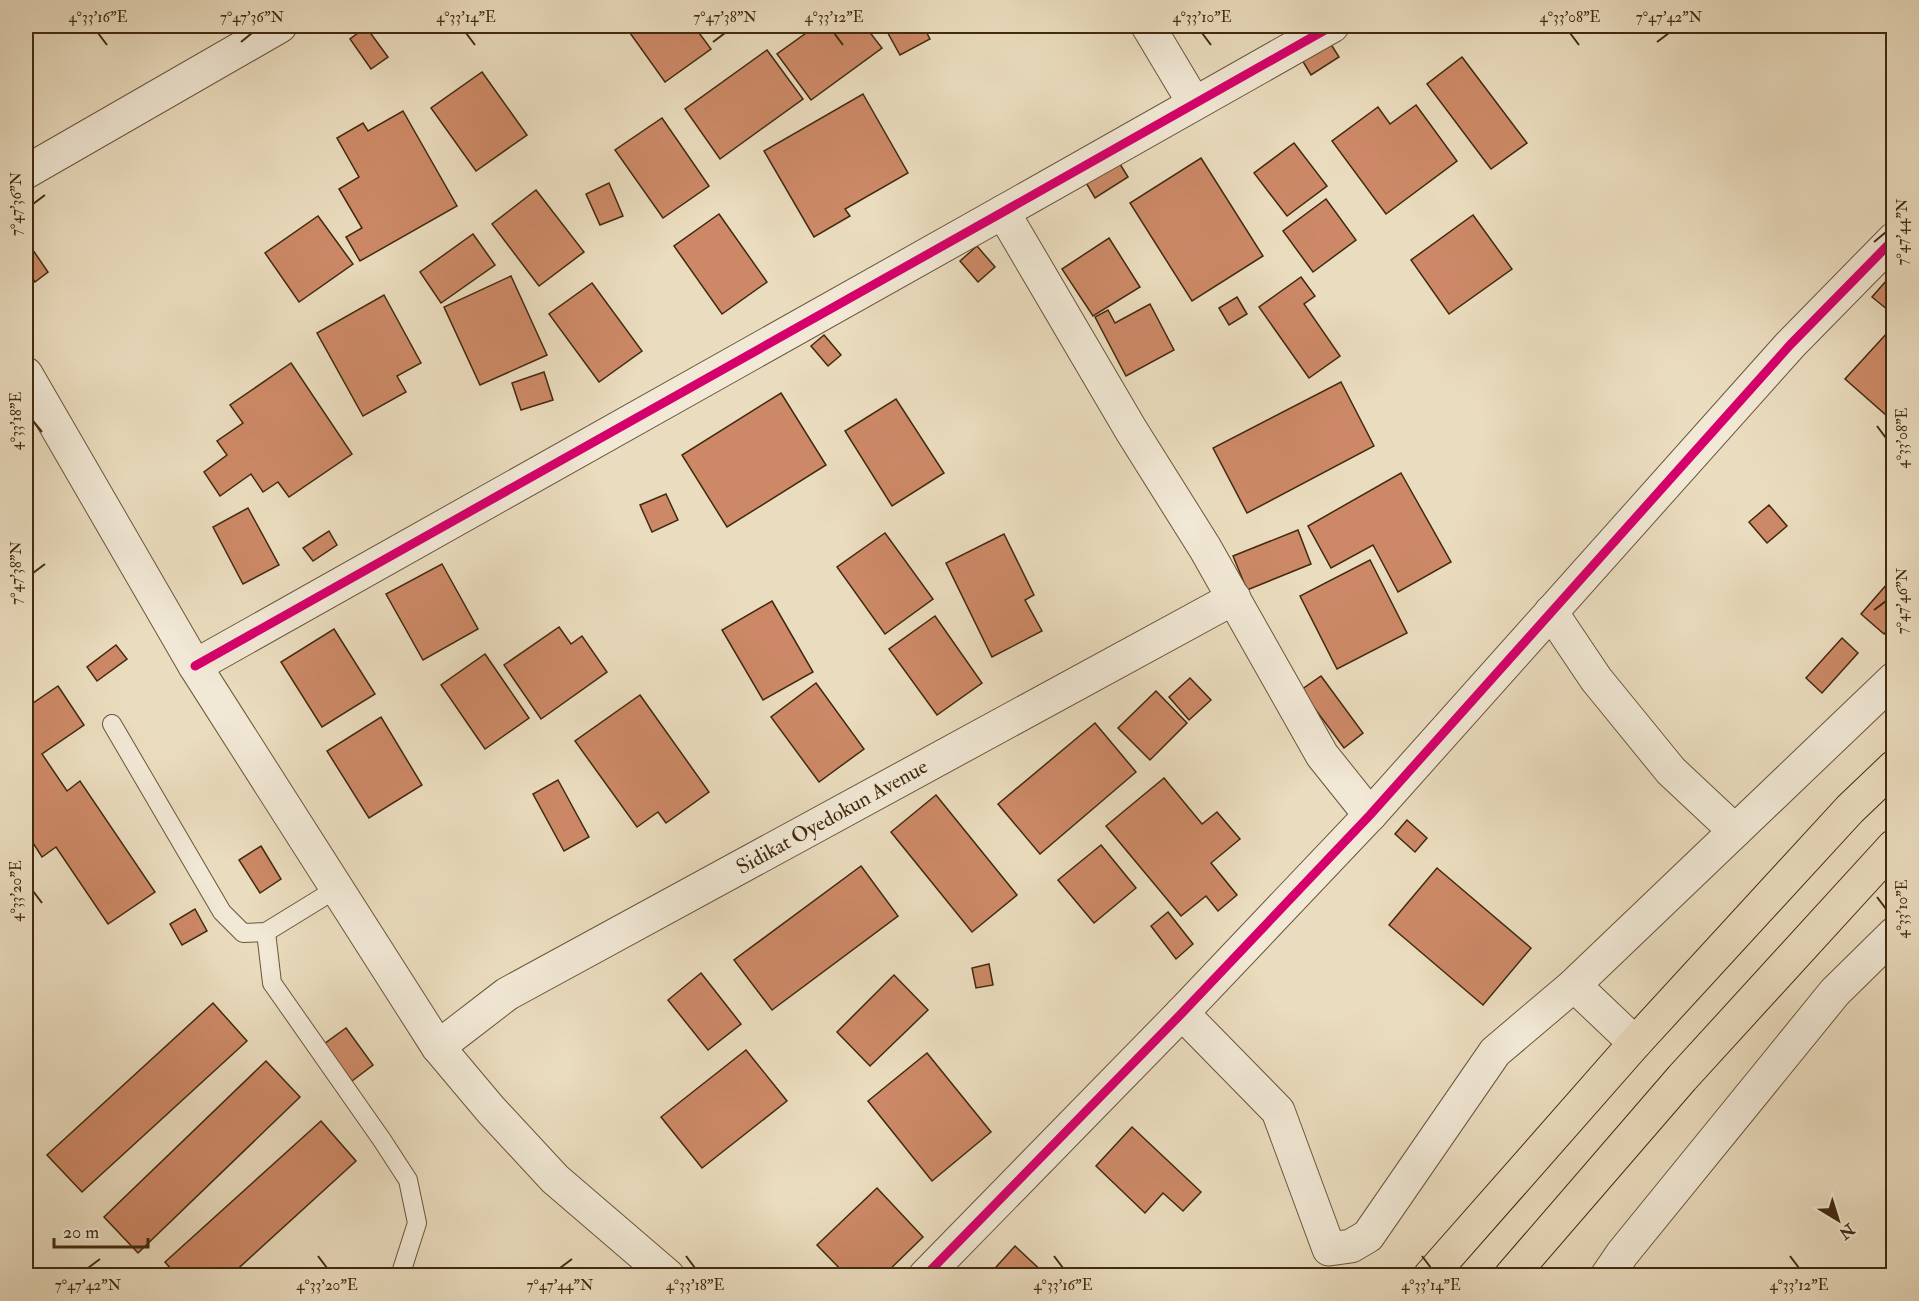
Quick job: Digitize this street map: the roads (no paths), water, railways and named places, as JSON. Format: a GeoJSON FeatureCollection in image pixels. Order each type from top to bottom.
{"type":"FeatureCollection","features":[{"type":"Feature","properties":{"kind":"highway"},"geometry":{"type":"LineString","coordinates":[[1430,1275],[1635,1043],[1850,808],[1893,767]]}},
{"type":"Feature","properties":{"kind":"highway"},"geometry":{"type":"LineString","coordinates":[[1510,1275],[1682,1078],[1893,846]]}},
{"type":"Feature","properties":{"kind":"street"},"geometry":{"type":"LineString","coordinates":[[26,172],[280,26]]}},
{"type":"Feature","properties":{"kind":"street"},"geometry":{"type":"LineString","coordinates":[[1148,26],[1194,103]]}},
{"type":"Feature","properties":{"kind":"street"},"geometry":{"type":"LineString","coordinates":[[195,666],[1332,26]]}},
{"type":"Feature","properties":{"kind":"street"},"geometry":{"type":"LineString","coordinates":[[1004,212],[1125,419],[1205,548],[1322,755],[1370,815]]}},
{"type":"Feature","properties":{"kind":"street"},"geometry":{"type":"LineString","coordinates":[[925,1275],[1182,1013],[1370,815],[1790,345],[1893,239]]}},
{"type":"Feature","properties":{"kind":"street"},"geometry":{"type":"LineString","coordinates":[[26,374],[195,666],[438,1047],[491,1110],[555,1179],[668,1275]]}},
{"type":"Feature","properties":{"kind":"street","name":"Sidikat Oyedokun Avenue"},"geometry":{"type":"LineString","coordinates":[[438,1047],[507,994],[1234,598]]}},
{"type":"Feature","properties":{"kind":"street"},"geometry":{"type":"LineString","coordinates":[[1551,612],[1596,679],[1671,771],[1735,831]]}},
{"type":"Feature","properties":{"kind":"street"},"geometry":{"type":"LineString","coordinates":[[1182,1013],[1278,1111],[1329,1249],[1351,1245],[1368,1236],[1495,1052],[1574,985],[1893,679]]}},
{"type":"Feature","properties":{"kind":"street"},"geometry":{"type":"LineString","coordinates":[[1607,1275],[1835,992],[1893,934]]}},
{"type":"Feature","properties":{"kind":"street"},"geometry":{"type":"LineString","coordinates":[[1574,985],[1635,1043]]}},
{"type":"Feature","properties":{"kind":"lane"},"geometry":{"type":"LineString","coordinates":[[112,724],[222,912],[243,933],[266,932],[336,889]]}},
{"type":"Feature","properties":{"kind":"lane"},"geometry":{"type":"LineString","coordinates":[[266,932],[272,983],[408,1180],[417,1223],[400,1275]]}}]}
